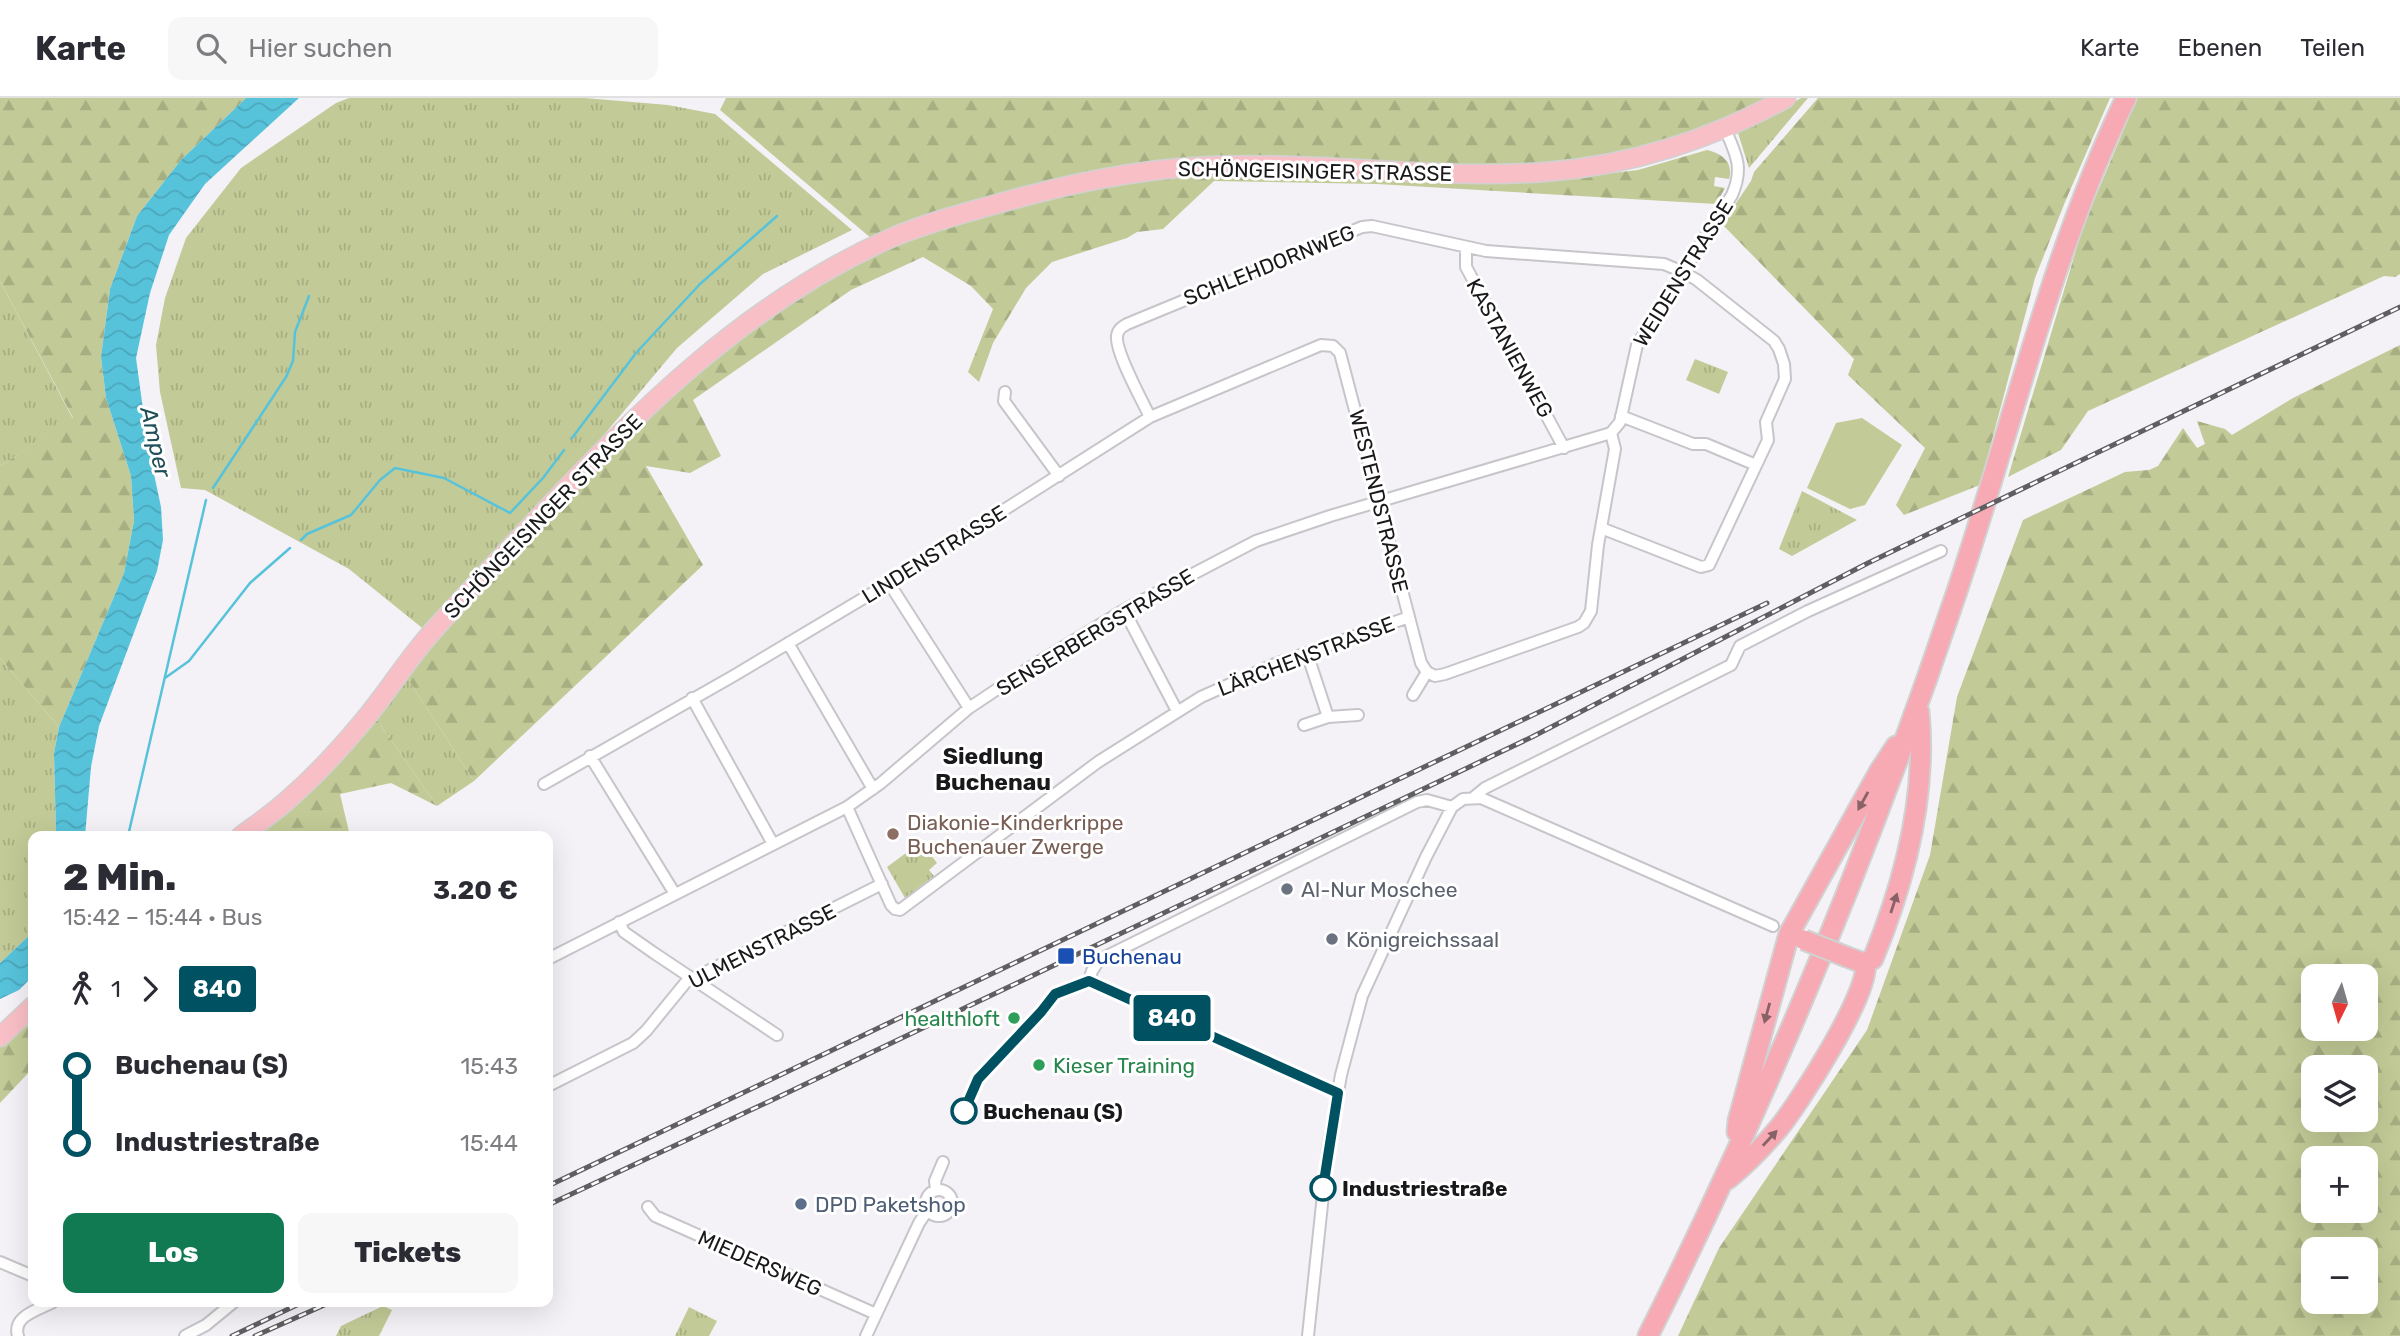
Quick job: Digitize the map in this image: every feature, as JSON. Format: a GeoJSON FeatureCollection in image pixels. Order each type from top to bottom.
{"type":"FeatureCollection","features":[{"type":"Feature","properties":{"kind":"highway"},"geometry":{"type":"LineString","coordinates":[[1648,1336],[1735,1157],[1822,953],[1915,714],[1967,562],[2073,223],[2126,98]]}},
{"type":"Feature","properties":{"kind":"highway"},"geometry":{"type":"LineString","coordinates":[[1735,1157],[1738,1121],[1789,933],[1879,772],[1915,714]]}},
{"type":"Feature","properties":{"kind":"highway"},"geometry":{"type":"LineString","coordinates":[[1789,933],[1856,960],[1873,959],[1889,919],[1908,853],[1916,813],[1922,741],[1915,714]]}},
{"type":"Feature","properties":{"kind":"highway"},"geometry":{"type":"LineString","coordinates":[[1721,1186],[1779,1129],[1835,1044],[1865,977],[1856,960]]}},
{"type":"Feature","properties":{"kind":"main road","name":"SCHÖNGEISINGER STRASSE"},"geometry":{"type":"LineString","coordinates":[[247,831],[291,797],[361,724],[429,635],[589,462],[691,366],[780,299],[832,268],[893,237],[949,218],[1110,176],[1210,166],[1496,174],[1544,172],[1619,162],[1725,129],[1786,98]]}},
{"type":"Feature","properties":{"kind":"main road"},"geometry":{"type":"LineString","coordinates":[[0,1037],[28,1011]]}},
{"type":"Feature","properties":{"kind":"street","name":"WEIDENSTRASSE"},"geometry":{"type":"LineString","coordinates":[[1611,433],[1617,428],[1621,416],[1636,345],[1732,195],[1738,180],[1738,160],[1725,129]]}},
{"type":"Feature","properties":{"kind":"street","name":"SCHLEHDORNWEG"},"geometry":{"type":"LineString","coordinates":[[1150,417],[1118,344],[1118,332],[1127,324],[1362,227],[1372,226],[1486,251],[1664,264],[1697,280],[1774,341],[1782,356],[1784,379],[1766,422],[1768,440],[1709,565],[1701,567],[1601,528]]}},
{"type":"Feature","properties":{"kind":"street","name":"KASTANIENWEG"},"geometry":{"type":"LineString","coordinates":[[1466,247],[1466,267],[1564,447]]}},
{"type":"Feature","properties":{"kind":"street","name":"LINDENSTRASSE"},"geometry":{"type":"LineString","coordinates":[[544,784],[889,583],[1150,417],[1321,345],[1333,346]]}},
{"type":"Feature","properties":{"kind":"street","name":"WESTENDSTRASSE"},"geometry":{"type":"LineString","coordinates":[[1333,346],[1340,353],[1421,663],[1427,672]]}},
{"type":"Feature","properties":{"kind":"street"},"geometry":{"type":"LineString","coordinates":[[1005,392],[1004,401],[1059,476]]}},
{"type":"Feature","properties":{"kind":"street"},"geometry":{"type":"LineString","coordinates":[[1621,416],[1693,443],[1706,444],[1756,465]]}},
{"type":"Feature","properties":{"kind":"street","name":"SENSERBERGSTRASSE"},"geometry":{"type":"LineString","coordinates":[[553,956],[847,807],[873,789],[969,708],[1058,649],[1124,610],[1256,541],[1611,433]]}},
{"type":"Feature","properties":{"kind":"street"},"geometry":{"type":"LineString","coordinates":[[1413,695],[1427,672],[1435,676],[1445,674],[1584,623],[1591,611],[1601,528],[1615,449],[1611,433]]}},
{"type":"Feature","properties":{"kind":"street"},"geometry":{"type":"LineString","coordinates":[[1308,1336],[1322,1190],[1338,1093],[1362,996],[1452,807],[1462,799],[1474,797],[1485,788],[1609,724],[1731,665],[1740,646],[1808,611],[1941,551]]}},
{"type":"Feature","properties":{"kind":"street"},"geometry":{"type":"LineString","coordinates":[[889,583],[969,708]]}},
{"type":"Feature","properties":{"kind":"street"},"geometry":{"type":"LineString","coordinates":[[1124,610],[1177,711]]}},
{"type":"Feature","properties":{"kind":"street","name":"LÄRCHENSTRASSE"},"geometry":{"type":"LineString","coordinates":[[882,884],[895,909],[905,908],[1098,762],[1177,711],[1227,684],[1409,617]]}},
{"type":"Feature","properties":{"kind":"street"},"geometry":{"type":"LineString","coordinates":[[788,643],[873,789]]}},
{"type":"Feature","properties":{"kind":"street"},"geometry":{"type":"LineString","coordinates":[[1307,653],[1328,718]]}},
{"type":"Feature","properties":{"kind":"street"},"geometry":{"type":"LineString","coordinates":[[692,698],[773,844]]}},
{"type":"Feature","properties":{"kind":"street"},"geometry":{"type":"LineString","coordinates":[[1304,725],[1328,718],[1358,715]]}},
{"type":"Feature","properties":{"kind":"street"},"geometry":{"type":"LineString","coordinates":[[590,755],[675,894]]}},
{"type":"Feature","properties":{"kind":"street"},"geometry":{"type":"LineString","coordinates":[[1474,797],[1789,933]]}},
{"type":"Feature","properties":{"kind":"street"},"geometry":{"type":"LineString","coordinates":[[1089,981],[1091,971],[1099,960],[1417,802],[1427,800],[1452,807]]}},
{"type":"Feature","properties":{"kind":"street"},"geometry":{"type":"LineString","coordinates":[[847,807],[882,884]]}},
{"type":"Feature","properties":{"kind":"street","name":"ULMENSTRASSE"},"geometry":{"type":"LineString","coordinates":[[553,1083],[633,1043],[686,982],[882,884]]}},
{"type":"Feature","properties":{"kind":"street"},"geometry":{"type":"LineString","coordinates":[[619,922],[624,932],[777,1035]]}},
{"type":"Feature","properties":{"kind":"street"},"geometry":{"type":"LineString","coordinates":[[1045,1007],[1055,994],[1089,981],[1338,1093]]}},
{"type":"Feature","properties":{"kind":"street"},"geometry":{"type":"LineString","coordinates":[[936,1190],[935,1181],[943,1162]]}},
{"type":"Feature","properties":{"kind":"street"},"geometry":{"type":"LineString","coordinates":[[936,1190],[945,1191],[950,1196],[950,1217],[930,1212],[927,1199],[930,1193],[936,1190]]}},
{"type":"Feature","properties":{"kind":"street","name":"MIEDERSWEG"},"geometry":{"type":"LineString","coordinates":[[648,1207],[655,1216],[876,1314]]}},
{"type":"Feature","properties":{"kind":"street"},"geometry":{"type":"LineString","coordinates":[[866,1336],[919,1223],[925,1214],[930,1212]]}},
{"type":"Feature","properties":{"kind":"street"},"geometry":{"type":"LineString","coordinates":[[0,1262],[28,1274]]}},
{"type":"Feature","properties":{"kind":"street"},"geometry":{"type":"LineString","coordinates":[[18,1336],[16,1329],[20,1319],[43,1307]]}},
{"type":"Feature","properties":{"kind":"street"},"geometry":{"type":"LineString","coordinates":[[185,1336],[206,1325],[228,1307]]}},
{"type":"Feature","properties":{"kind":"green space"},"geometry":{"type":"Polygon","coordinates":[[[0,98],[246,98],[181,160],[137,216],[110,289],[101,357],[106,398],[131,476],[134,521],[124,573],[59,727],[0,658],[0,466],[73,418],[0,281],[0,98]]]}},
{"type":"Feature","properties":{"kind":"green space"},"geometry":{"type":"Polygon","coordinates":[[[349,98],[585,98],[668,105],[715,114],[852,230],[763,274],[677,348],[582,461],[426,631],[349,569],[205,490],[181,488],[160,392],[156,345],[165,298],[186,238],[241,168],[336,103],[349,98]]]}},
{"type":"Feature","properties":{"kind":"green space"},"geometry":{"type":"Polygon","coordinates":[[[726,98],[1766,98],[1692,133],[1638,149],[1610,154],[1497,167],[1205,158],[872,239],[720,110],[726,98]]]}},
{"type":"Feature","properties":{"kind":"green space"},"geometry":{"type":"Polygon","coordinates":[[[1801,98],[1808,98],[1749,168],[1738,133],[1801,98]]]}},
{"type":"Feature","properties":{"kind":"green space"},"geometry":{"type":"Polygon","coordinates":[[[1818,98],[2110,98],[2035,278],[1980,485],[1904,515],[1896,505],[1925,448],[1848,375],[1854,359],[1722,224],[1751,181],[1754,172],[1818,98]]]}},
{"type":"Feature","properties":{"kind":"green space"},"geometry":{"type":"Polygon","coordinates":[[[2137,98],[2400,98],[2400,274],[2395,277],[2384,276],[2088,411],[2061,450],[2008,477],[2083,227],[2137,98]]]}},
{"type":"Feature","properties":{"kind":"green space"},"geometry":{"type":"Polygon","coordinates":[[[1707,150],[1725,159],[1730,168],[1729,179],[1715,177],[1714,186],[1725,188],[1716,204],[1377,184],[1214,181],[1163,229],[1137,232],[1127,238],[1052,262],[1026,288],[993,343],[979,382],[968,372],[993,309],[971,286],[923,257],[851,290],[693,400],[721,456],[690,473],[646,466],[703,565],[474,781],[406,676],[432,639],[588,473],[697,372],[785,303],[875,253],[1001,210],[1110,183],[1207,172],[1311,173],[1481,184],[1543,181],[1638,170],[1707,150]]]}},
{"type":"Feature","properties":{"kind":"green space"},"geometry":{"type":"Polygon","coordinates":[[[0,281],[73,419],[0,466],[0,281]]]}},
{"type":"Feature","properties":{"kind":"green space"},"geometry":{"type":"Polygon","coordinates":[[[2400,345],[2400,1336],[1678,1336],[1719,1248],[1867,1030],[1930,855],[1957,697],[2023,520],[2125,472],[2149,470],[2158,466],[2183,428],[2197,448],[2205,444],[2197,421],[2225,429],[2232,435],[2293,398],[2400,345]]]}},
{"type":"Feature","properties":{"kind":"green space"},"geometry":{"type":"Polygon","coordinates":[[[1695,359],[1728,372],[1719,394],[1686,380],[1695,359]]]}},
{"type":"Feature","properties":{"kind":"green space"},"geometry":{"type":"Polygon","coordinates":[[[1862,418],[1902,445],[1865,505],[1850,509],[1807,488],[1836,423],[1862,418]]]}},
{"type":"Feature","properties":{"kind":"green space"},"geometry":{"type":"Polygon","coordinates":[[[1802,491],[1857,520],[1792,556],[1779,549],[1802,491]]]}},
{"type":"Feature","properties":{"kind":"green space"},"geometry":{"type":"Polygon","coordinates":[[[0,658],[59,727],[54,753],[56,831],[28,831],[28,937],[0,963],[0,658]]]}},
{"type":"Feature","properties":{"kind":"green space"},"geometry":{"type":"Polygon","coordinates":[[[406,676],[474,781],[437,806],[375,717],[406,676]]]}},
{"type":"Feature","properties":{"kind":"green space"},"geometry":{"type":"Polygon","coordinates":[[[375,717],[437,806],[391,783],[340,794],[349,831],[253,831],[375,717]]]}},
{"type":"Feature","properties":{"kind":"green space"},"geometry":{"type":"Polygon","coordinates":[[[921,842],[937,863],[929,870],[934,876],[905,898],[887,867],[921,842]]]}},
{"type":"Feature","properties":{"kind":"green space"},"geometry":{"type":"Polygon","coordinates":[[[28,1017],[28,1073],[0,1103],[0,1043],[28,1017]]]}},
{"type":"Feature","properties":{"kind":"green space"},"geometry":{"type":"Polygon","coordinates":[[[381,1307],[392,1310],[379,1336],[336,1336],[341,1326],[381,1307]]]}},
{"type":"Feature","properties":{"kind":"green space"},"geometry":{"type":"Polygon","coordinates":[[[689,1307],[717,1321],[709,1336],[675,1336],[689,1307]]]}},
{"type":"Feature","properties":{"kind":"water"},"geometry":{"type":"Polygon","coordinates":[[[246,98],[299,98],[205,184],[169,235],[150,293],[136,358],[148,446],[161,507],[163,540],[157,571],[99,726],[91,767],[85,831],[56,831],[54,753],[59,727],[124,573],[134,521],[131,476],[106,398],[101,357],[110,289],[137,216],[181,160],[246,98]]]}},
{"type":"Feature","properties":{"kind":"water"},"geometry":{"type":"Polygon","coordinates":[[[28,937],[28,981],[19,990],[0,999],[0,963],[28,937]]]}},
{"type":"Feature","properties":{"kind":"waterway"},"geometry":{"type":"LineString","coordinates":[[572,438],[636,353],[700,284],[777,216]]}},
{"type":"Feature","properties":{"kind":"waterway"},"geometry":{"type":"LineString","coordinates":[[213,488],[286,377],[293,361],[295,332],[309,296]]}},
{"type":"Feature","properties":{"kind":"waterway"},"geometry":{"type":"LineString","coordinates":[[301,540],[307,534],[351,515],[380,480],[395,468],[444,478],[510,513],[543,478],[564,450]]}},
{"type":"Feature","properties":{"kind":"waterway"},"geometry":{"type":"LineString","coordinates":[[129,831],[206,500]]}},
{"type":"Feature","properties":{"kind":"waterway"},"geometry":{"type":"LineString","coordinates":[[165,678],[189,661],[250,583],[290,548]]}},
{"type":"Feature","properties":{"kind":"railway"},"geometry":{"type":"LineString","coordinates":[[553,1203],[1532,737],[1868,563],[2400,307]]}},
{"type":"Feature","properties":{"kind":"railway"},"geometry":{"type":"LineString","coordinates":[[553,1184],[1767,603]]}},
{"type":"Feature","properties":{"kind":"railway"},"geometry":{"type":"LineString","coordinates":[[232,1336],[293,1307]]}},
{"type":"Feature","properties":{"kind":"railway"},"geometry":{"type":"LineString","coordinates":[[255,1336],[320,1307]]}},
{"type":"Feature","properties":{"kind":"bus line","name":"840"},"geometry":{"type":"LineString","coordinates":[[964,1111],[978,1079],[1055,994],[1089,981],[1338,1093],[1323,1188]]}},
{"type":"Feature","properties":{"kind":"place","name":"Diakonie-Kinderkrippe Buchenauer Zwerge"},"geometry":{"type":"Point","coordinates":[893,834]}},
{"type":"Feature","properties":{"kind":"place","name":"Al-Nur Moschee"},"geometry":{"type":"Point","coordinates":[1287,889]}},
{"type":"Feature","properties":{"kind":"place","name":"Königreichssaal"},"geometry":{"type":"Point","coordinates":[1332,939]}},
{"type":"Feature","properties":{"kind":"place","name":"Buchenau"},"geometry":{"type":"Point","coordinates":[1066,956]}},
{"type":"Feature","properties":{"kind":"place","name":"healthloft"},"geometry":{"type":"Point","coordinates":[1014,1018]}},
{"type":"Feature","properties":{"kind":"place","name":"Kieser Training"},"geometry":{"type":"Point","coordinates":[1039,1065]}},
{"type":"Feature","properties":{"kind":"place","name":"Buchenau (S)"},"geometry":{"type":"Point","coordinates":[964,1111]}},
{"type":"Feature","properties":{"kind":"place","name":"Industriestraße"},"geometry":{"type":"Point","coordinates":[1323,1188]}},
{"type":"Feature","properties":{"kind":"place","name":"DPD Paketshop"},"geometry":{"type":"Point","coordinates":[801,1204]}},
{"type":"Feature","properties":{"kind":"district","name":"Siedlung Buchenau"},"geometry":{"type":"Point","coordinates":[993,769]}},
{"type":"Feature","properties":{"kind":"water label","name":"Amper"},"geometry":{"type":"Point","coordinates":[156,442]}}]}
